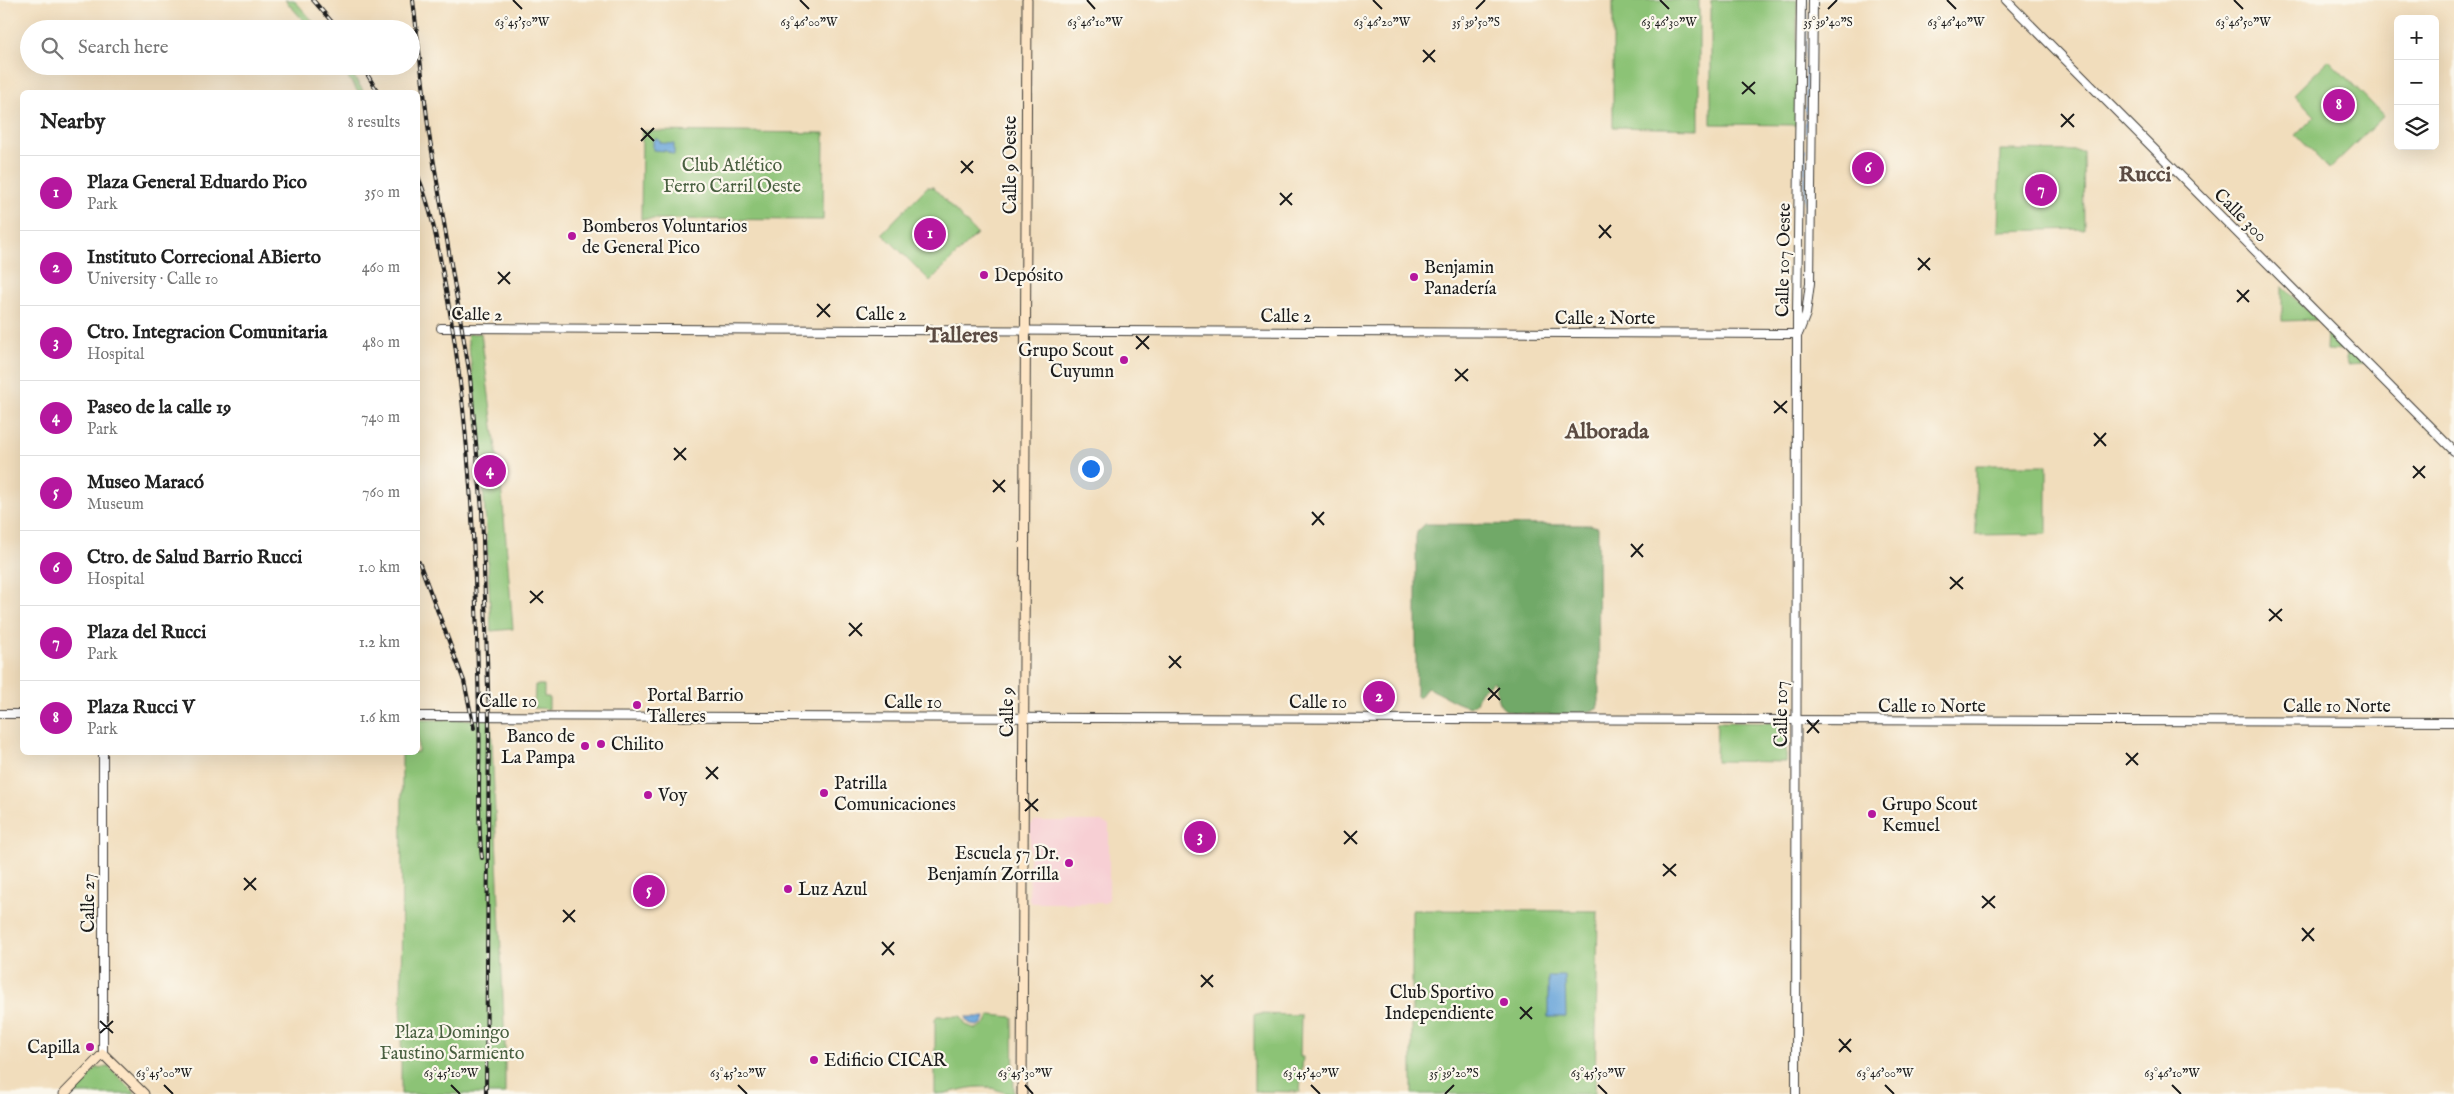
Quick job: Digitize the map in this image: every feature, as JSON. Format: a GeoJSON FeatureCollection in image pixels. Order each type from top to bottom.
{"type":"FeatureCollection","features":[{"type":"Feature","properties":{"kind":"main road","name":"Calle 9 Oeste"},"geometry":{"type":"LineString","coordinates":[[1026,329],[1027,0]]}},
{"type":"Feature","properties":{"kind":"main road","name":"Calle 9"},"geometry":{"type":"LineString","coordinates":[[1022,1094],[1026,329]]}},
{"type":"Feature","properties":{"kind":"main road"},"geometry":{"type":"LineString","coordinates":[[64,1094],[103,1054],[144,1094]]}},
{"type":"Feature","properties":{"kind":"street","name":"Calle 107 Oeste"},"geometry":{"type":"LineString","coordinates":[[1798,334],[1796,315],[1801,0]]}},
{"type":"Feature","properties":{"kind":"street","name":"Calle 107 Oeste"},"geometry":{"type":"LineString","coordinates":[[1798,334],[1806,314],[1810,283],[1813,0]]}},
{"type":"Feature","properties":{"kind":"street","name":"Calle 300"},"geometry":{"type":"LineString","coordinates":[[2006,0],[2454,451]]}},
{"type":"Feature","properties":{"kind":"street","name":"Calle 2"},"geometry":{"type":"LineString","coordinates":[[441,328],[1412,332]]}},
{"type":"Feature","properties":{"kind":"street","name":"Calle 2 Norte"},"geometry":{"type":"LineString","coordinates":[[1412,332],[1798,334]]}},
{"type":"Feature","properties":{"kind":"street","name":"Calle 107"},"geometry":{"type":"LineString","coordinates":[[1796,1094],[1798,334]]}},
{"type":"Feature","properties":{"kind":"street"},"geometry":{"type":"LineString","coordinates":[[0,714],[20,714]]}},
{"type":"Feature","properties":{"kind":"street","name":"Calle 10"},"geometry":{"type":"LineString","coordinates":[[420,716],[1409,717]]}},
{"type":"Feature","properties":{"kind":"street","name":"Calle 10 Norte"},"geometry":{"type":"LineString","coordinates":[[1409,717],[2454,722]]}},
{"type":"Feature","properties":{"kind":"street","name":"Calle 27"},"geometry":{"type":"LineString","coordinates":[[103,755],[103,1054]]}},
{"type":"Feature","properties":{"kind":"shaded area","name":"Escuela 57 Dr. Benjamín Zorrilla"},"geometry":{"type":"Polygon","coordinates":[[[1034,821],[1098,821],[1109,825],[1109,899],[1105,903],[1031,903],[1029,900],[1030,826],[1034,821]]]}},
{"type":"Feature","properties":{"kind":"green space"},"geometry":{"type":"Polygon","coordinates":[[[285,0],[294,0],[312,20],[303,20],[285,0]]]}},
{"type":"Feature","properties":{"kind":"green space"},"geometry":{"type":"Polygon","coordinates":[[[1613,0],[1699,0],[1699,129],[1613,127],[1613,0]]]}},
{"type":"Feature","properties":{"kind":"green space"},"geometry":{"type":"Polygon","coordinates":[[[1711,0],[1797,0],[1797,125],[1711,124],[1711,0]]]}},
{"type":"Feature","properties":{"kind":"green space"},"geometry":{"type":"Polygon","coordinates":[[[2329,60],[2384,116],[2329,169],[2296,135],[2315,116],[2294,94],[2329,60]]]}},
{"type":"Feature","properties":{"kind":"green space"},"geometry":{"type":"Polygon","coordinates":[[[346,75],[353,75],[363,90],[357,90],[346,75]]]}},
{"type":"Feature","properties":{"kind":"green space","name":"Club Atlético Ferro Carril Oeste"},"geometry":{"type":"Polygon","coordinates":[[[642,131],[824,133],[823,220],[641,219],[642,131]]]}},
{"type":"Feature","properties":{"kind":"green space"},"geometry":{"type":"Polygon","coordinates":[[[2000,150],[2083,151],[2084,229],[1998,231],[2000,150]]]}},
{"type":"Feature","properties":{"kind":"green space"},"geometry":{"type":"Polygon","coordinates":[[[927,187],[933,187],[977,234],[930,281],[882,233],[927,187]]]}},
{"type":"Feature","properties":{"kind":"green space"},"geometry":{"type":"Polygon","coordinates":[[[2282,286],[2317,320],[2282,321],[2282,286]]]}},
{"type":"Feature","properties":{"kind":"green space"},"geometry":{"type":"Polygon","coordinates":[[[2327,330],[2363,364],[2347,365],[2345,351],[2326,350],[2327,330]]]}},
{"type":"Feature","properties":{"kind":"green space"},"geometry":{"type":"Polygon","coordinates":[[[481,333],[503,504],[513,629],[491,631],[483,482],[467,334],[481,333]]]}},
{"type":"Feature","properties":{"kind":"green space"},"geometry":{"type":"Polygon","coordinates":[[[1976,465],[2047,465],[2047,534],[1976,535],[1976,465]]]}},
{"type":"Feature","properties":{"kind":"green space"},"geometry":{"type":"Polygon","coordinates":[[[1425,524],[1590,525],[1598,527],[1599,701],[1597,709],[1579,713],[1550,714],[1510,712],[1499,703],[1494,681],[1480,692],[1476,703],[1470,707],[1427,688],[1419,698],[1416,695],[1416,537],[1417,532],[1425,524]]]}},
{"type":"Feature","properties":{"kind":"green space"},"geometry":{"type":"Polygon","coordinates":[[[535,685],[544,685],[544,697],[549,697],[549,709],[534,708],[535,685]]]}},
{"type":"Feature","properties":{"kind":"green space","name":"Plaza Domingo Faustino Sarmiento"},"geometry":{"type":"Polygon","coordinates":[[[491,719],[505,1045],[505,1094],[401,1094],[402,755],[420,755],[420,720],[491,719]]]}},
{"type":"Feature","properties":{"kind":"green space"},"geometry":{"type":"Polygon","coordinates":[[[1717,722],[1787,723],[1786,762],[1716,761],[1717,722]]]}},
{"type":"Feature","properties":{"kind":"green space","name":"Club Sportivo Independiente"},"geometry":{"type":"Polygon","coordinates":[[[1412,910],[1598,911],[1595,1094],[1412,1094],[1412,910]]]}},
{"type":"Feature","properties":{"kind":"green space"},"geometry":{"type":"Polygon","coordinates":[[[1254,1014],[1301,1015],[1300,1057],[1303,1057],[1300,1092],[1254,1091],[1254,1014]]]}},
{"type":"Feature","properties":{"kind":"green space"},"geometry":{"type":"Polygon","coordinates":[[[990,1015],[1013,1017],[1014,1094],[981,1087],[935,1094],[935,1019],[937,1016],[961,1016],[966,1025],[976,1029],[985,1024],[990,1015]]]}},
{"type":"Feature","properties":{"kind":"green space"},"geometry":{"type":"Polygon","coordinates":[[[109,1067],[136,1094],[71,1094],[97,1068],[109,1067]]]}},
{"type":"Feature","properties":{"kind":"water"},"geometry":{"type":"Polygon","coordinates":[[[653,139],[658,139],[661,143],[674,144],[674,155],[666,151],[653,150],[653,139]]]}},
{"type":"Feature","properties":{"kind":"water"},"geometry":{"type":"Polygon","coordinates":[[[1548,976],[1565,976],[1566,1017],[1548,1017],[1548,976]]]}},
{"type":"Feature","properties":{"kind":"water"},"geometry":{"type":"Polygon","coordinates":[[[966,1017],[985,1017],[983,1023],[977,1026],[969,1023],[966,1017]]]}},
{"type":"Feature","properties":{"kind":"waterway"},"geometry":{"type":"LineString","coordinates":[[1806,0],[1806,132]]}},
{"type":"Feature","properties":{"kind":"waterway"},"geometry":{"type":"LineString","coordinates":[[1805,150],[1806,285]]}},
{"type":"Feature","properties":{"kind":"railway"},"geometry":{"type":"LineString","coordinates":[[313,0],[330,20]]}},
{"type":"Feature","properties":{"kind":"railway"},"geometry":{"type":"LineString","coordinates":[[413,0],[415,20]]}},
{"type":"Feature","properties":{"kind":"railway"},"geometry":{"type":"LineString","coordinates":[[420,59],[429,134],[470,376],[482,510],[489,717],[486,1094]]}},
{"type":"Feature","properties":{"kind":"railway"},"geometry":{"type":"LineString","coordinates":[[368,75],[377,90]]}},
{"type":"Feature","properties":{"kind":"railway"},"geometry":{"type":"LineString","coordinates":[[420,181],[432,222],[448,301],[463,404],[468,455],[476,611],[479,823],[482,858]]}},
{"type":"Feature","properties":{"kind":"railway"},"geometry":{"type":"LineString","coordinates":[[420,565],[464,681],[474,728]]}},
{"type":"Feature","properties":{"kind":"place","name":"Plaza Rucci V"},"geometry":{"type":"Point","coordinates":[2339,105]}},
{"type":"Feature","properties":{"kind":"place","name":"Ctro. de Salud Barrio Rucci"},"geometry":{"type":"Point","coordinates":[1868,168]}},
{"type":"Feature","properties":{"kind":"place","name":"Plaza del Rucci"},"geometry":{"type":"Point","coordinates":[2041,190]}},
{"type":"Feature","properties":{"kind":"place","name":"Plaza General Eduardo Pico"},"geometry":{"type":"Point","coordinates":[930,234]}},
{"type":"Feature","properties":{"kind":"place","name":"Bomberos Voluntarios de General Pico"},"geometry":{"type":"Point","coordinates":[572,236]}},
{"type":"Feature","properties":{"kind":"place","name":"Depósito"},"geometry":{"type":"Point","coordinates":[984,275]}},
{"type":"Feature","properties":{"kind":"place","name":"Benjamin Panadería"},"geometry":{"type":"Point","coordinates":[1414,277]}},
{"type":"Feature","properties":{"kind":"place","name":"Grupo Scout Cuyumn"},"geometry":{"type":"Point","coordinates":[1124,360]}},
{"type":"Feature","properties":{"kind":"place","name":"Paseo de la calle 19"},"geometry":{"type":"Point","coordinates":[490,471]}},
{"type":"Feature","properties":{"kind":"place","name":"Instituto Correcional ABierto"},"geometry":{"type":"Point","coordinates":[1379,697]}},
{"type":"Feature","properties":{"kind":"place","name":"Portal Barrio Talleres"},"geometry":{"type":"Point","coordinates":[637,705]}},
{"type":"Feature","properties":{"kind":"place","name":"Chilito"},"geometry":{"type":"Point","coordinates":[601,744]}},
{"type":"Feature","properties":{"kind":"place","name":"Banco de La Pampa"},"geometry":{"type":"Point","coordinates":[585,746]}},
{"type":"Feature","properties":{"kind":"place","name":"Patrilla Comunicaciones"},"geometry":{"type":"Point","coordinates":[824,793]}},
{"type":"Feature","properties":{"kind":"place","name":"Voy"},"geometry":{"type":"Point","coordinates":[648,795]}},
{"type":"Feature","properties":{"kind":"place","name":"Grupo Scout Kemuel"},"geometry":{"type":"Point","coordinates":[1872,814]}},
{"type":"Feature","properties":{"kind":"place","name":"Ctro. Integracion Comunitaria"},"geometry":{"type":"Point","coordinates":[1200,837]}},
{"type":"Feature","properties":{"kind":"place","name":"Escuela 57 Dr. Benjamín Zorrilla"},"geometry":{"type":"Point","coordinates":[1069,863]}},
{"type":"Feature","properties":{"kind":"place","name":"Luz Azul"},"geometry":{"type":"Point","coordinates":[788,889]}},
{"type":"Feature","properties":{"kind":"place","name":"Museo Maracó"},"geometry":{"type":"Point","coordinates":[649,891]}},
{"type":"Feature","properties":{"kind":"place","name":"Club Sportivo Independiente"},"geometry":{"type":"Point","coordinates":[1504,1002]}},
{"type":"Feature","properties":{"kind":"place","name":"Capilla"},"geometry":{"type":"Point","coordinates":[90,1047]}},
{"type":"Feature","properties":{"kind":"place","name":"Edificio CICAR"},"geometry":{"type":"Point","coordinates":[814,1060]}},
{"type":"Feature","properties":{"kind":"district","name":"Rucci"},"geometry":{"type":"Point","coordinates":[2145,173]}},
{"type":"Feature","properties":{"kind":"district","name":"Talleres"},"geometry":{"type":"Point","coordinates":[962,334]}},
{"type":"Feature","properties":{"kind":"district","name":"Alborada"},"geometry":{"type":"Point","coordinates":[1607,430]}}]}
